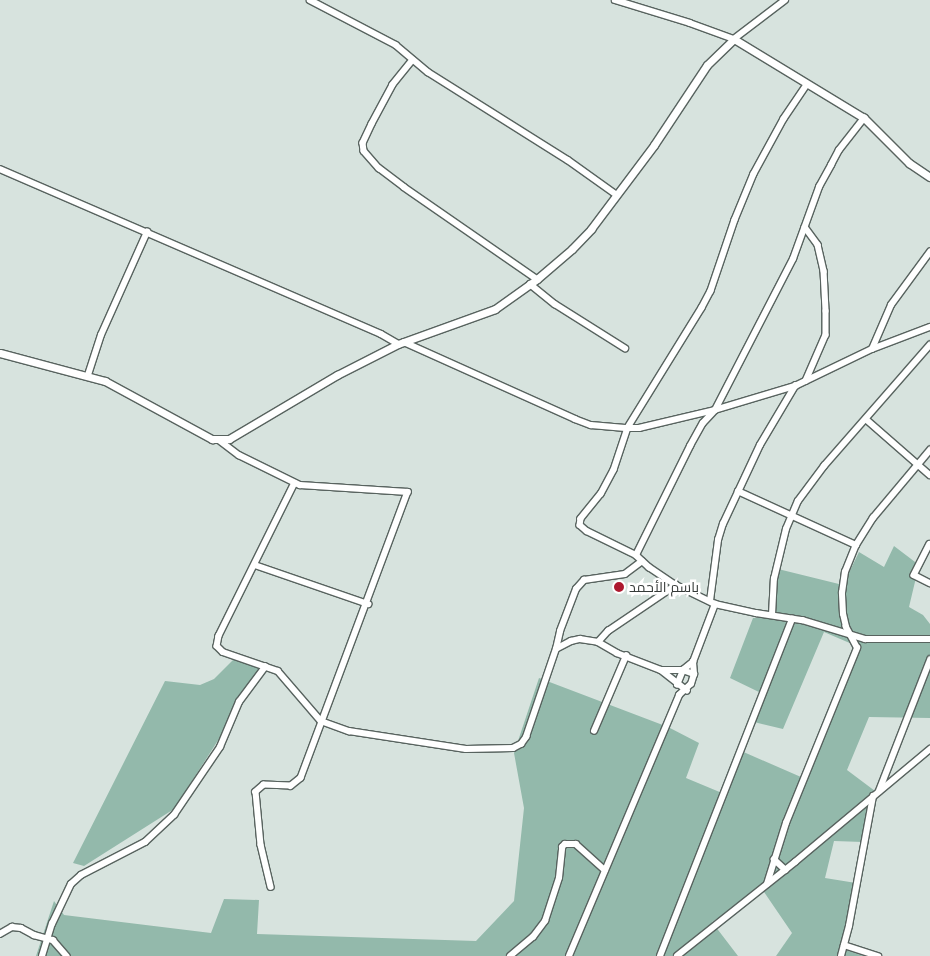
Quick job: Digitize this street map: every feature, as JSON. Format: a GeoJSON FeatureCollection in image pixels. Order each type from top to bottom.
{"type":"FeatureCollection","features":[{"type":"Feature","properties":{"kind":"street"},"geometry":{"type":"LineString","coordinates":[[310,0],[396,45],[428,72],[568,160],[617,195]]}},
{"type":"Feature","properties":{"kind":"street"},"geometry":{"type":"LineString","coordinates":[[614,0],[734,39],[864,118],[909,163],[930,177]]}},
{"type":"Feature","properties":{"kind":"street"},"geometry":{"type":"LineString","coordinates":[[219,440],[229,439],[237,435],[310,390],[401,343],[495,309],[537,279],[581,240],[617,195],[654,145],[707,65],[734,39],[785,0]]}},
{"type":"Feature","properties":{"kind":"street"},"geometry":{"type":"LineString","coordinates":[[413,60],[393,85],[363,143],[364,151],[379,168],[404,187],[537,279]]}},
{"type":"Feature","properties":{"kind":"street"},"geometry":{"type":"LineString","coordinates":[[807,85],[784,119],[754,174],[735,220],[711,291],[628,428],[614,470],[601,494],[581,520],[580,525],[587,531],[636,555],[676,585],[713,602],[792,619],[865,640],[930,639]]}},
{"type":"Feature","properties":{"kind":"street"},"geometry":{"type":"LineString","coordinates":[[636,555],[690,446],[703,423],[716,410],[793,258],[819,187],[830,165],[864,118]]}},
{"type":"Feature","properties":{"kind":"street"},"geometry":{"type":"LineString","coordinates":[[0,169],[575,420],[591,425],[628,428],[716,410],[806,382],[872,348],[930,327]]}},
{"type":"Feature","properties":{"kind":"street"},"geometry":{"type":"LineString","coordinates":[[805,228],[818,245],[824,271],[826,310],[826,335],[806,382]]}},
{"type":"Feature","properties":{"kind":"street"},"geometry":{"type":"LineString","coordinates":[[88,376],[101,335],[147,232]]}},
{"type":"Feature","properties":{"kind":"street"},"geometry":{"type":"LineString","coordinates":[[872,348],[891,304],[930,252]]}},
{"type":"Feature","properties":{"kind":"street"},"geometry":{"type":"LineString","coordinates":[[530,284],[555,304],[625,348]]}},
{"type":"Feature","properties":{"kind":"street"},"geometry":{"type":"LineString","coordinates":[[772,615],[774,579],[786,529],[798,501],[824,466],[930,346]]}},
{"type":"Feature","properties":{"kind":"street"},"geometry":{"type":"LineString","coordinates":[[0,353],[105,381],[219,440],[239,455],[295,482],[327,488],[408,492],[368,604],[321,721],[301,778],[291,786],[264,785],[256,792],[261,845],[271,887]]}},
{"type":"Feature","properties":{"kind":"street"},"geometry":{"type":"LineString","coordinates":[[679,694],[687,690],[694,674],[693,662],[713,602],[718,540],[738,491],[760,445],[795,386]]}},
{"type":"Feature","properties":{"kind":"street"},"geometry":{"type":"LineString","coordinates":[[866,419],[930,475]]}},
{"type":"Feature","properties":{"kind":"street"},"geometry":{"type":"LineString","coordinates":[[767,884],[774,860],[857,648],[846,627],[842,603],[842,583],[856,546],[886,501],[930,450]]}},
{"type":"Feature","properties":{"kind":"street"},"geometry":{"type":"LineString","coordinates":[[295,482],[219,636],[218,646],[223,652],[282,675],[321,721],[349,731],[466,749],[513,748],[521,744],[526,737],[556,649],[563,622],[581,582],[588,578],[625,574],[642,561]]}},
{"type":"Feature","properties":{"kind":"street"},"geometry":{"type":"LineString","coordinates":[[738,491],[856,546]]}},
{"type":"Feature","properties":{"kind":"street"},"geometry":{"type":"LineString","coordinates":[[930,544],[914,576],[930,583]]}},
{"type":"Feature","properties":{"kind":"street"},"geometry":{"type":"LineString","coordinates":[[255,565],[368,604]]}},
{"type":"Feature","properties":{"kind":"street"},"geometry":{"type":"LineString","coordinates":[[598,642],[608,631],[676,585]]}},
{"type":"Feature","properties":{"kind":"street"},"geometry":{"type":"LineString","coordinates":[[660,956],[792,619]]}},
{"type":"Feature","properties":{"kind":"street"},"geometry":{"type":"LineString","coordinates":[[556,649],[571,641],[580,639],[598,642],[661,670],[687,690]]}},
{"type":"Feature","properties":{"kind":"street"},"geometry":{"type":"LineString","coordinates":[[594,731],[626,656]]}},
{"type":"Feature","properties":{"kind":"street"},"geometry":{"type":"LineString","coordinates":[[841,956],[875,794],[930,660]]}},
{"type":"Feature","properties":{"kind":"street"},"geometry":{"type":"LineString","coordinates":[[570,956],[679,694],[676,683],[683,670],[693,662]]}},
{"type":"Feature","properties":{"kind":"street"},"geometry":{"type":"LineString","coordinates":[[42,956],[61,902],[71,884],[81,875],[145,842],[174,816],[220,747],[239,702],[265,667]]}},
{"type":"Feature","properties":{"kind":"street"},"geometry":{"type":"LineString","coordinates":[[661,670],[683,670],[694,674]]}},
{"type":"Feature","properties":{"kind":"street"},"geometry":{"type":"LineString","coordinates":[[677,956],[786,870],[930,749]]}},
{"type":"Feature","properties":{"kind":"street"},"geometry":{"type":"LineString","coordinates":[[510,956],[533,937],[545,921],[559,878],[562,852],[565,844],[576,844],[605,870]]}},
{"type":"Feature","properties":{"kind":"street"},"geometry":{"type":"LineString","coordinates":[[774,860],[786,870]]}},
{"type":"Feature","properties":{"kind":"street"},"geometry":{"type":"LineString","coordinates":[[0,934],[17,926],[34,935],[48,938],[56,943],[67,956]]}},
{"type":"Feature","properties":{"kind":"street"},"geometry":{"type":"LineString","coordinates":[[844,946],[878,956]]}},
{"type":"Feature","properties":{"kind":"green space"},"geometry":{"type":"Polygon","coordinates":[[[894,546],[919,565],[909,607],[923,615],[930,624],[930,718],[869,717],[847,770],[875,791],[863,842],[834,841],[825,878],[856,883],[843,949],[864,956],[776,956],[792,933],[762,889],[712,922],[738,956],[36,956],[54,901],[64,915],[211,933],[224,899],[259,900],[257,934],[476,941],[514,901],[524,808],[514,753],[539,678],[668,727],[699,743],[686,778],[722,793],[739,750],[801,777],[859,647],[824,632],[783,729],[750,721],[761,693],[730,678],[753,618],[772,618],[778,569],[843,585],[859,552],[884,567],[894,546]]]}},
{"type":"Feature","properties":{"kind":"green space"},"geometry":{"type":"Polygon","coordinates":[[[236,657],[267,664],[174,809],[84,866],[73,863],[165,681],[200,685],[214,679],[236,657]]]}},
{"type":"Feature","properties":{"kind":"place","name":"باسم الأحمد"},"geometry":{"type":"Point","coordinates":[619,587]}}]}
